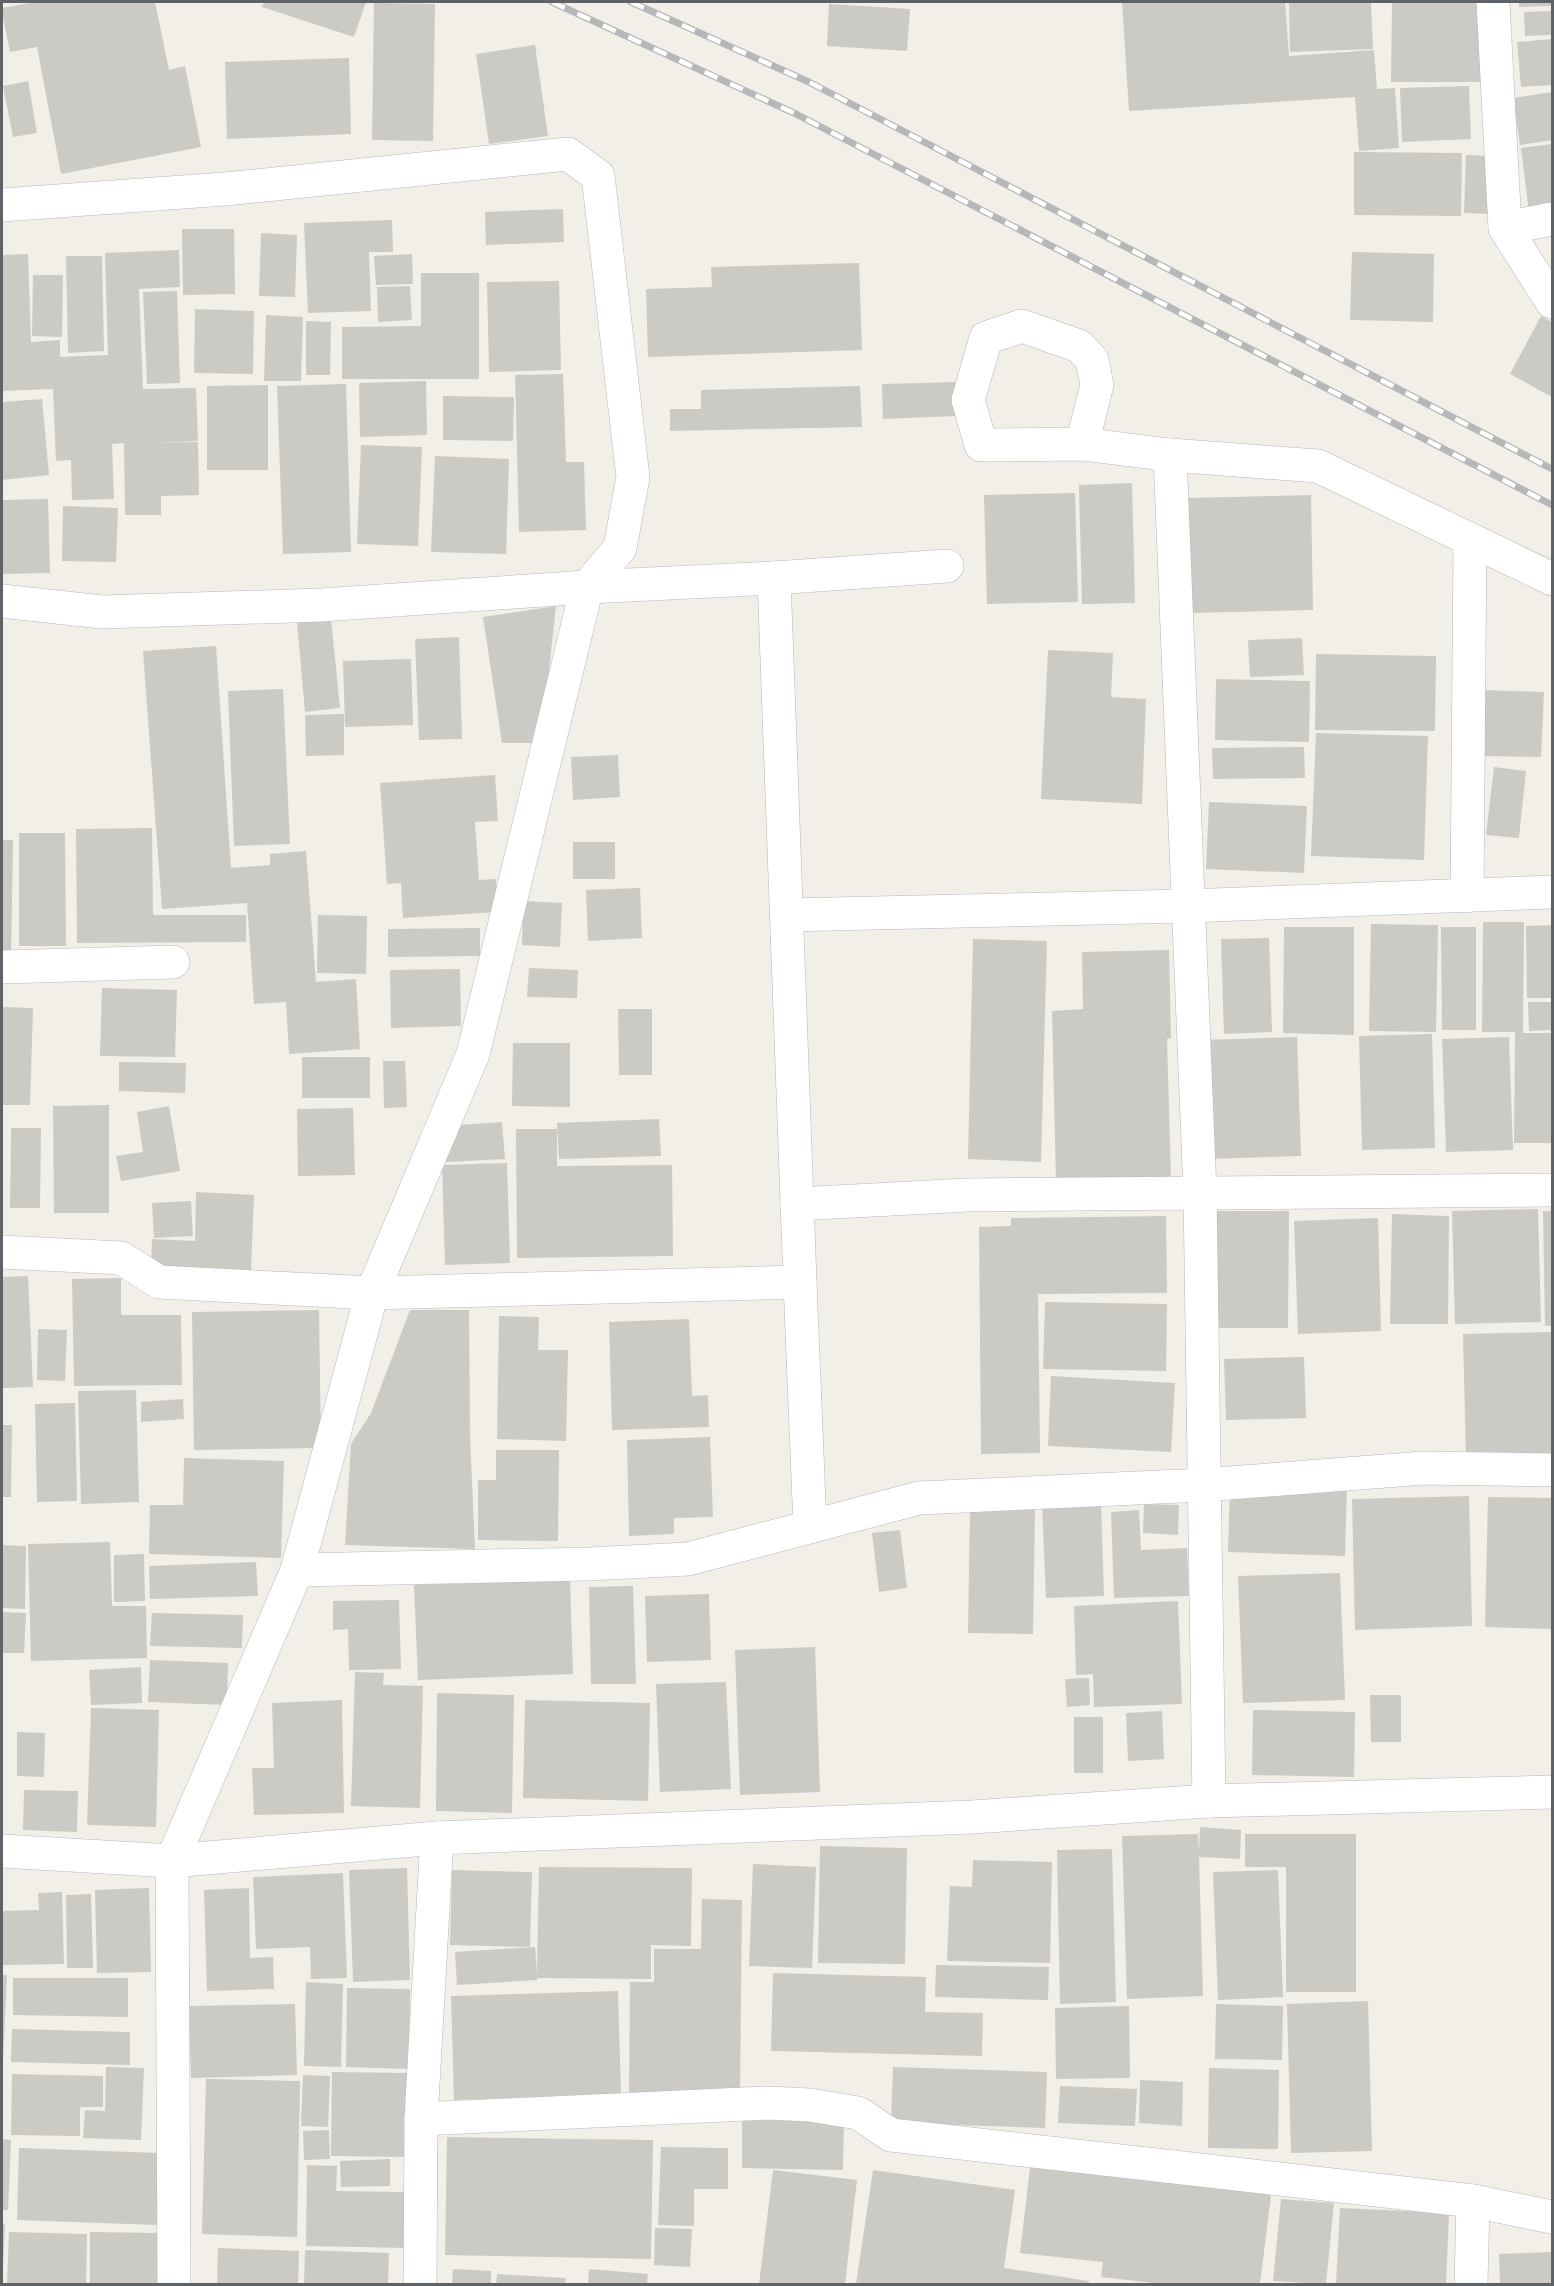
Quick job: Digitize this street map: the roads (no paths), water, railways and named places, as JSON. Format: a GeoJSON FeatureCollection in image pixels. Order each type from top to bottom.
{"type":"FeatureCollection","features":[{"type":"Feature","properties":{"kind":"street"},"geometry":{"type":"LineString","coordinates":[[1493,2],[1505,228],[1552,302]]}},
{"type":"Feature","properties":{"kind":"street"},"geometry":{"type":"LineString","coordinates":[[2,205],[225,189],[568,154],[598,176],[633,477],[620,548],[587,587],[473,1054],[372,1293],[297,1570],[172,1861],[174,2284]]}},
{"type":"Feature","properties":{"kind":"street"},"geometry":{"type":"LineString","coordinates":[[1505,228],[1552,219]]}},
{"type":"Feature","properties":{"kind":"street"},"geometry":{"type":"LineString","coordinates":[[1082,444],[1097,385],[1092,360],[1079,346],[1022,326],[986,338],[968,400],[981,444],[1082,444],[1170,455],[1318,466],[1552,579]]}},
{"type":"Feature","properties":{"kind":"street"},"geometry":{"type":"LineString","coordinates":[[1170,455],[1200,1192],[1209,1801]]}},
{"type":"Feature","properties":{"kind":"street"},"geometry":{"type":"LineString","coordinates":[[1467,896],[1470,541]]}},
{"type":"Feature","properties":{"kind":"street"},"geometry":{"type":"LineString","coordinates":[[2,601],[102,612],[321,605],[948,566]]}},
{"type":"Feature","properties":{"kind":"street"},"geometry":{"type":"LineString","coordinates":[[774,578],[810,1527]]}},
{"type":"Feature","properties":{"kind":"street"},"geometry":{"type":"LineString","coordinates":[[786,915],[1187,906],[1552,892]]}},
{"type":"Feature","properties":{"kind":"street"},"geometry":{"type":"LineString","coordinates":[[2,967],[173,962]]}},
{"type":"Feature","properties":{"kind":"street"},"geometry":{"type":"LineString","coordinates":[[797,1204],[967,1195],[1552,1190]]}},
{"type":"Feature","properties":{"kind":"street"},"geometry":{"type":"LineString","coordinates":[[2,1252],[121,1258],[159,1282],[372,1293],[800,1282]]}},
{"type":"Feature","properties":{"kind":"street"},"geometry":{"type":"LineString","coordinates":[[297,1570],[589,1564],[688,1559],[919,1498],[1203,1485],[1424,1468],[1552,1470]]}},
{"type":"Feature","properties":{"kind":"street"},"geometry":{"type":"LineString","coordinates":[[2,1851],[172,1861],[437,1838],[972,1817],[1209,1801],[1552,1792]]}},
{"type":"Feature","properties":{"kind":"street"},"geometry":{"type":"LineString","coordinates":[[420,2284],[421,2119],[437,1838]]}},
{"type":"Feature","properties":{"kind":"street"},"geometry":{"type":"LineString","coordinates":[[421,2119],[767,2103],[810,2104],[858,2113],[891,2135],[1473,2201],[1552,2217]]}},
{"type":"Feature","properties":{"kind":"street"},"geometry":{"type":"LineString","coordinates":[[1471,2284],[1473,2201]]}},
{"type":"Feature","properties":{"kind":"railway"},"geometry":{"type":"LineString","coordinates":[[552,2],[794,113],[1552,505]]}},
{"type":"Feature","properties":{"kind":"railway"},"geometry":{"type":"LineString","coordinates":[[631,2],[809,82],[1552,469]]}}]}
